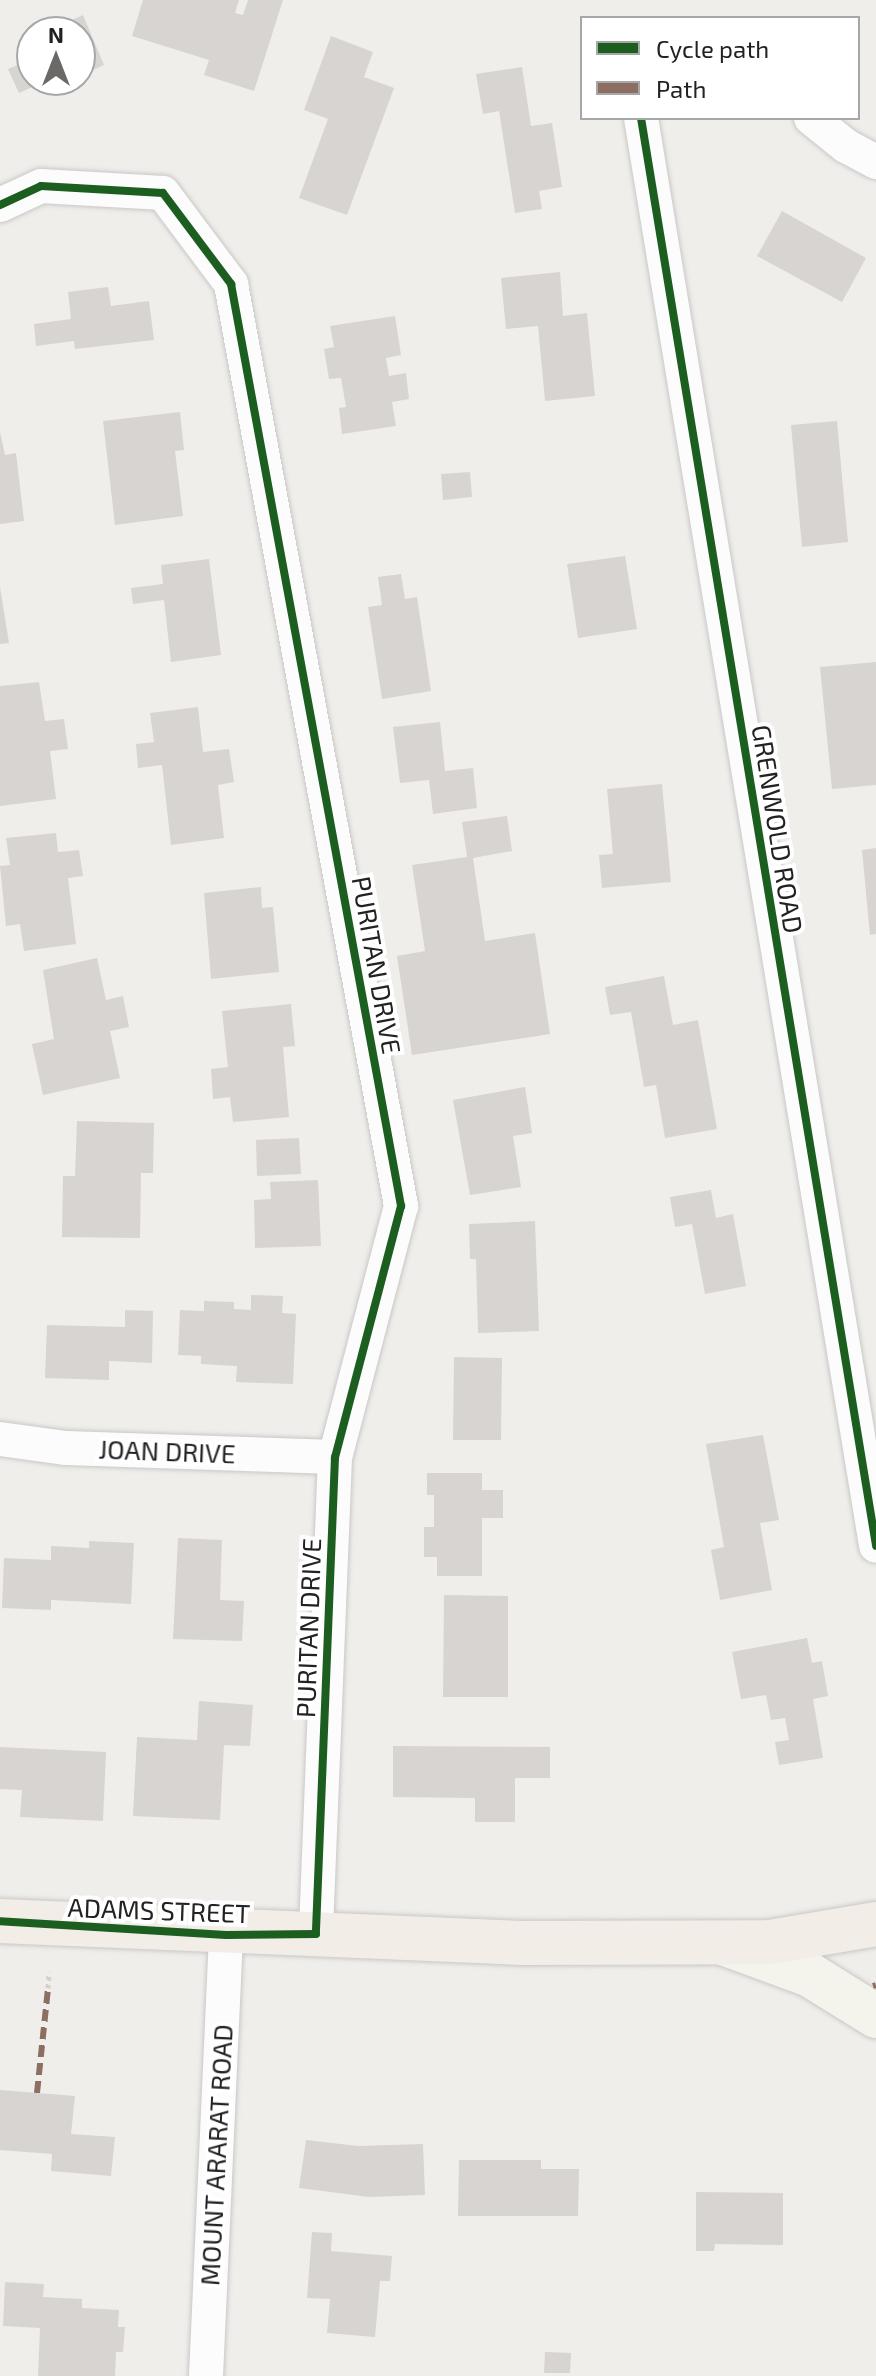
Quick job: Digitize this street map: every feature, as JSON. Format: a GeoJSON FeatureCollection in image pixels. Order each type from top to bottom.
{"type":"FeatureCollection","features":[{"type":"Feature","properties":{"kind":"main road","name":"ADAMS STREET"},"geometry":{"type":"LineString","coordinates":[[0,1921],[226,1935],[316,1934],[522,1943],[726,1944],[818,1936],[876,1924]]}},
{"type":"Feature","properties":{"kind":"street","name":"GRENWOLD ROAD"},"geometry":{"type":"LineString","coordinates":[[641,120],[876,1546]]}},
{"type":"Feature","properties":{"kind":"street"},"geometry":{"type":"LineString","coordinates":[[814,120],[846,146],[876,162]]}},
{"type":"Feature","properties":{"kind":"street","name":"PURITAN DRIVE"},"geometry":{"type":"LineString","coordinates":[[0,205],[41,186],[163,193],[231,284],[401,1206],[335,1457],[316,1934]]}},
{"type":"Feature","properties":{"kind":"street","name":"JOAN DRIVE"},"geometry":{"type":"LineString","coordinates":[[0,1439],[66,1448],[335,1457]]}},
{"type":"Feature","properties":{"kind":"street","name":"MOUNT ARARAT ROAD"},"geometry":{"type":"LineString","coordinates":[[206,2376],[226,1935]]}},
{"type":"Feature","properties":{"kind":"street"},"geometry":{"type":"LineString","coordinates":[[726,1944],[810,1975],[876,2016]]}},
{"type":"Feature","properties":{"kind":"path"},"geometry":{"type":"LineString","coordinates":[[48,1988],[49,1972]]}},
{"type":"Feature","properties":{"kind":"building"},"geometry":{"type":"Polygon","coordinates":[[[143,0],[239,0],[235,13],[243,15],[248,0],[283,0],[254,91],[204,75],[209,60],[132,36],[143,0]]]}},
{"type":"Feature","properties":{"kind":"building"},"geometry":{"type":"Polygon","coordinates":[[[331,36],[373,52],[364,77],[394,88],[347,215],[299,198],[328,119],[304,110],[331,36]]]}},
{"type":"Feature","properties":{"kind":"building"},"geometry":{"type":"Polygon","coordinates":[[[96,46],[104,65],[96,69],[96,46]]]}},
{"type":"Feature","properties":{"kind":"building"},"geometry":{"type":"Polygon","coordinates":[[[16,66],[16,86],[8,69],[16,66]]]}},
{"type":"Feature","properties":{"kind":"building"},"geometry":{"type":"Polygon","coordinates":[[[522,67],[531,126],[552,123],[562,187],[539,191],[542,209],[515,213],[499,111],[483,114],[476,74],[522,67]]]}},
{"type":"Feature","properties":{"kind":"building"},"geometry":{"type":"Polygon","coordinates":[[[782,211],[866,258],[842,302],[757,256],[782,211]]]}},
{"type":"Feature","properties":{"kind":"building"},"geometry":{"type":"Polygon","coordinates":[[[560,272],[563,316],[587,313],[595,396],[545,401],[538,326],[506,329],[501,278],[560,272]]]}},
{"type":"Feature","properties":{"kind":"building"},"geometry":{"type":"Polygon","coordinates":[[[108,287],[111,306],[149,301],[154,340],[75,349],[74,341],[36,346],[34,324],[71,319],[68,292],[108,287]]]}},
{"type":"Feature","properties":{"kind":"building"},"geometry":{"type":"Polygon","coordinates":[[[395,316],[401,355],[386,358],[389,376],[406,373],[409,399],[392,402],[396,426],[342,434],[339,408],[346,407],[341,378],[329,379],[324,349],[334,347],[330,326],[395,316]]]}},
{"type":"Feature","properties":{"kind":"building"},"geometry":{"type":"Polygon","coordinates":[[[180,412],[184,450],[175,451],[183,516],[115,525],[103,421],[180,412]]]}},
{"type":"Feature","properties":{"kind":"building"},"geometry":{"type":"Polygon","coordinates":[[[837,421],[848,542],[802,547],[791,425],[837,421]]]}},
{"type":"Feature","properties":{"kind":"building"},"geometry":{"type":"Polygon","coordinates":[[[0,432],[5,455],[16,453],[24,521],[0,524],[0,432]]]}},
{"type":"Feature","properties":{"kind":"building"},"geometry":{"type":"Polygon","coordinates":[[[470,472],[472,497],[443,500],[441,474],[470,472]]]}},
{"type":"Feature","properties":{"kind":"building"},"geometry":{"type":"Polygon","coordinates":[[[625,556],[637,629],[578,638],[567,564],[625,556]]]}},
{"type":"Feature","properties":{"kind":"building"},"geometry":{"type":"Polygon","coordinates":[[[209,559],[221,655],[171,662],[164,600],[133,604],[131,588],[163,584],[161,565],[209,559]]]}},
{"type":"Feature","properties":{"kind":"building"},"geometry":{"type":"Polygon","coordinates":[[[401,574],[405,599],[417,597],[431,691],[382,699],[368,607],[382,605],[378,577],[401,574]]]}},
{"type":"Feature","properties":{"kind":"building"},"geometry":{"type":"Polygon","coordinates":[[[0,587],[9,643],[0,644],[0,587]]]}},
{"type":"Feature","properties":{"kind":"building"},"geometry":{"type":"Polygon","coordinates":[[[876,662],[876,785],[832,789],[820,667],[876,662]]]}},
{"type":"Feature","properties":{"kind":"building"},"geometry":{"type":"Polygon","coordinates":[[[39,682],[45,721],[64,719],[68,749],[50,751],[56,799],[0,806],[0,686],[39,682]]]}},
{"type":"Feature","properties":{"kind":"building"},"geometry":{"type":"Polygon","coordinates":[[[198,707],[203,752],[229,749],[234,782],[218,785],[224,838],[171,845],[162,765],[138,768],[136,744],[154,742],[150,713],[198,707]]]}},
{"type":"Feature","properties":{"kind":"building"},"geometry":{"type":"Polygon","coordinates":[[[440,722],[445,771],[473,768],[477,808],[433,814],[429,780],[400,783],[393,727],[440,722]]]}},
{"type":"Feature","properties":{"kind":"building"},"geometry":{"type":"Polygon","coordinates":[[[662,784],[671,882],[602,888],[599,855],[613,854],[607,789],[662,784]]]}},
{"type":"Feature","properties":{"kind":"building"},"geometry":{"type":"Polygon","coordinates":[[[507,816],[512,851],[473,858],[485,941],[535,933],[550,1034],[412,1055],[397,956],[425,951],[412,865],[467,857],[462,822],[507,816]]]}},
{"type":"Feature","properties":{"kind":"building"},"geometry":{"type":"Polygon","coordinates":[[[56,833],[58,852],[79,850],[83,876],[68,878],[76,944],[24,951],[20,924],[6,926],[0,866],[10,865],[6,838],[56,833]]]}},
{"type":"Feature","properties":{"kind":"building"},"geometry":{"type":"Polygon","coordinates":[[[876,848],[876,934],[870,935],[862,850],[876,848]]]}},
{"type":"Feature","properties":{"kind":"building"},"geometry":{"type":"Polygon","coordinates":[[[261,887],[262,908],[273,907],[279,972],[211,979],[204,893],[261,887]]]}},
{"type":"Feature","properties":{"kind":"building"},"geometry":{"type":"Polygon","coordinates":[[[97,958],[106,1000],[123,996],[129,1027],[110,1031],[120,1078],[43,1095],[32,1044],[54,1039],[43,970],[97,958]]]}},
{"type":"Feature","properties":{"kind":"building"},"geometry":{"type":"Polygon","coordinates":[[[664,976],[673,1025],[698,1020],[717,1129],[665,1138],[656,1085],[644,1087],[631,1012],[610,1015],[605,987],[664,976]]]}},
{"type":"Feature","properties":{"kind":"building"},"geometry":{"type":"Polygon","coordinates":[[[291,1004],[295,1046],[283,1047],[289,1117],[233,1122],[230,1097],[213,1099],[211,1069],[228,1067],[222,1011],[291,1004]]]}},
{"type":"Feature","properties":{"kind":"building"},"geometry":{"type":"Polygon","coordinates":[[[525,1087],[532,1133],[513,1136],[521,1187],[470,1195],[453,1100],[525,1087]]]}},
{"type":"Feature","properties":{"kind":"building"},"geometry":{"type":"Polygon","coordinates":[[[77,1121],[154,1123],[153,1173],[141,1173],[140,1238],[62,1237],[63,1176],[75,1176],[77,1121]]]}},
{"type":"Feature","properties":{"kind":"building"},"geometry":{"type":"Polygon","coordinates":[[[299,1138],[301,1174],[257,1176],[256,1140],[299,1138]]]}},
{"type":"Feature","properties":{"kind":"building"},"geometry":{"type":"Polygon","coordinates":[[[318,1180],[321,1246],[255,1248],[254,1200],[271,1199],[270,1182],[318,1180]]]}},
{"type":"Feature","properties":{"kind":"building"},"geometry":{"type":"Polygon","coordinates":[[[711,1190],[716,1218],[733,1214],[746,1286],[705,1294],[692,1224],[675,1227],[670,1197],[711,1190]]]}},
{"type":"Feature","properties":{"kind":"building"},"geometry":{"type":"Polygon","coordinates":[[[535,1221],[539,1331],[478,1333],[476,1259],[470,1259],[469,1224],[535,1221]]]}},
{"type":"Feature","properties":{"kind":"building"},"geometry":{"type":"Polygon","coordinates":[[[251,1295],[283,1296],[282,1313],[296,1314],[293,1384],[236,1382],[237,1366],[201,1364],[201,1356],[178,1355],[180,1310],[204,1311],[204,1301],[234,1302],[234,1309],[251,1310],[251,1295]]]}},
{"type":"Feature","properties":{"kind":"building"},"geometry":{"type":"Polygon","coordinates":[[[125,1310],[153,1311],[152,1363],[109,1361],[109,1380],[45,1378],[47,1325],[125,1327],[125,1310]]]}},
{"type":"Feature","properties":{"kind":"building"},"geometry":{"type":"Polygon","coordinates":[[[454,1357],[502,1358],[501,1440],[453,1440],[454,1357]]]}},
{"type":"Feature","properties":{"kind":"building"},"geometry":{"type":"Polygon","coordinates":[[[763,1435],[779,1520],[760,1523],[772,1590],[720,1600],[711,1550],[724,1547],[706,1444],[763,1435]]]}},
{"type":"Feature","properties":{"kind":"building"},"geometry":{"type":"Polygon","coordinates":[[[427,1473],[482,1473],[482,1490],[503,1490],[503,1518],[482,1518],[482,1576],[437,1576],[437,1557],[424,1557],[424,1527],[434,1527],[434,1495],[427,1495],[427,1473]]]}},
{"type":"Feature","properties":{"kind":"building"},"geometry":{"type":"Polygon","coordinates":[[[178,1538],[222,1540],[220,1600],[244,1601],[242,1641],[173,1639],[178,1538]]]}},
{"type":"Feature","properties":{"kind":"building"},"geometry":{"type":"Polygon","coordinates":[[[89,1541],[134,1543],[131,1604],[51,1600],[51,1610],[2,1608],[4,1558],[51,1560],[51,1546],[89,1548],[89,1541]]]}},
{"type":"Feature","properties":{"kind":"building"},"geometry":{"type":"Polygon","coordinates":[[[444,1595],[508,1596],[508,1697],[443,1697],[444,1595]]]}},
{"type":"Feature","properties":{"kind":"building"},"geometry":{"type":"Polygon","coordinates":[[[807,1638],[812,1663],[822,1661],[828,1696],[813,1699],[823,1758],[779,1765],[775,1742],[789,1740],[785,1718],[771,1720],[766,1695],[741,1699],[732,1652],[807,1638]]]}},
{"type":"Feature","properties":{"kind":"building"},"geometry":{"type":"Polygon","coordinates":[[[199,1701],[253,1705],[250,1746],[224,1745],[220,1820],[133,1816],[137,1737],[197,1740],[199,1701]]]}},
{"type":"Feature","properties":{"kind":"building"},"geometry":{"type":"Polygon","coordinates":[[[393,1746],[550,1747],[550,1778],[515,1778],[515,1822],[475,1822],[475,1798],[393,1797],[393,1746]]]}},
{"type":"Feature","properties":{"kind":"building"},"geometry":{"type":"Polygon","coordinates":[[[0,1747],[106,1752],[103,1821],[20,1817],[22,1790],[0,1789],[0,1747]]]}},
{"type":"Feature","properties":{"kind":"building"},"geometry":{"type":"Polygon","coordinates":[[[0,2090],[75,2096],[71,2134],[115,2137],[111,2176],[51,2171],[52,2154],[0,2150],[0,2090]]]}},
{"type":"Feature","properties":{"kind":"building"},"geometry":{"type":"Polygon","coordinates":[[[306,2140],[358,2146],[423,2144],[425,2195],[369,2197],[299,2188],[306,2140]]]}},
{"type":"Feature","properties":{"kind":"building"},"geometry":{"type":"Polygon","coordinates":[[[459,2160],[541,2160],[541,2169],[579,2169],[578,2216],[458,2216],[459,2160]]]}},
{"type":"Feature","properties":{"kind":"building"},"geometry":{"type":"Polygon","coordinates":[[[696,2192],[783,2193],[783,2245],[715,2244],[714,2251],[696,2251],[696,2192]]]}},
{"type":"Feature","properties":{"kind":"building"},"geometry":{"type":"Polygon","coordinates":[[[312,2232],[332,2233],[331,2251],[392,2256],[390,2281],[380,2281],[375,2337],[327,2333],[330,2299],[307,2298],[312,2232]]]}},
{"type":"Feature","properties":{"kind":"building"},"geometry":{"type":"Polygon","coordinates":[[[5,2282],[44,2284],[43,2297],[82,2299],[82,2308],[119,2310],[118,2327],[125,2327],[123,2352],[116,2352],[115,2376],[38,2376],[40,2328],[3,2326],[5,2282]]]}},
{"type":"Feature","properties":{"kind":"building"},"geometry":{"type":"Polygon","coordinates":[[[545,2352],[571,2353],[570,2373],[544,2373],[545,2352]]]}},
{"type":"Feature","properties":{"kind":"marked path"},"geometry":{"type":"LineString","coordinates":[[37,2093],[48,1988]]}},
{"type":"Feature","properties":{"kind":"cycle path"},"geometry":{"type":"LineString","coordinates":[[641,120],[876,1546]]}},
{"type":"Feature","properties":{"kind":"cycle path"},"geometry":{"type":"LineString","coordinates":[[0,205],[41,186],[163,193],[231,284],[401,1206],[335,1457],[316,1934],[226,1935],[0,1921]]}}]}
